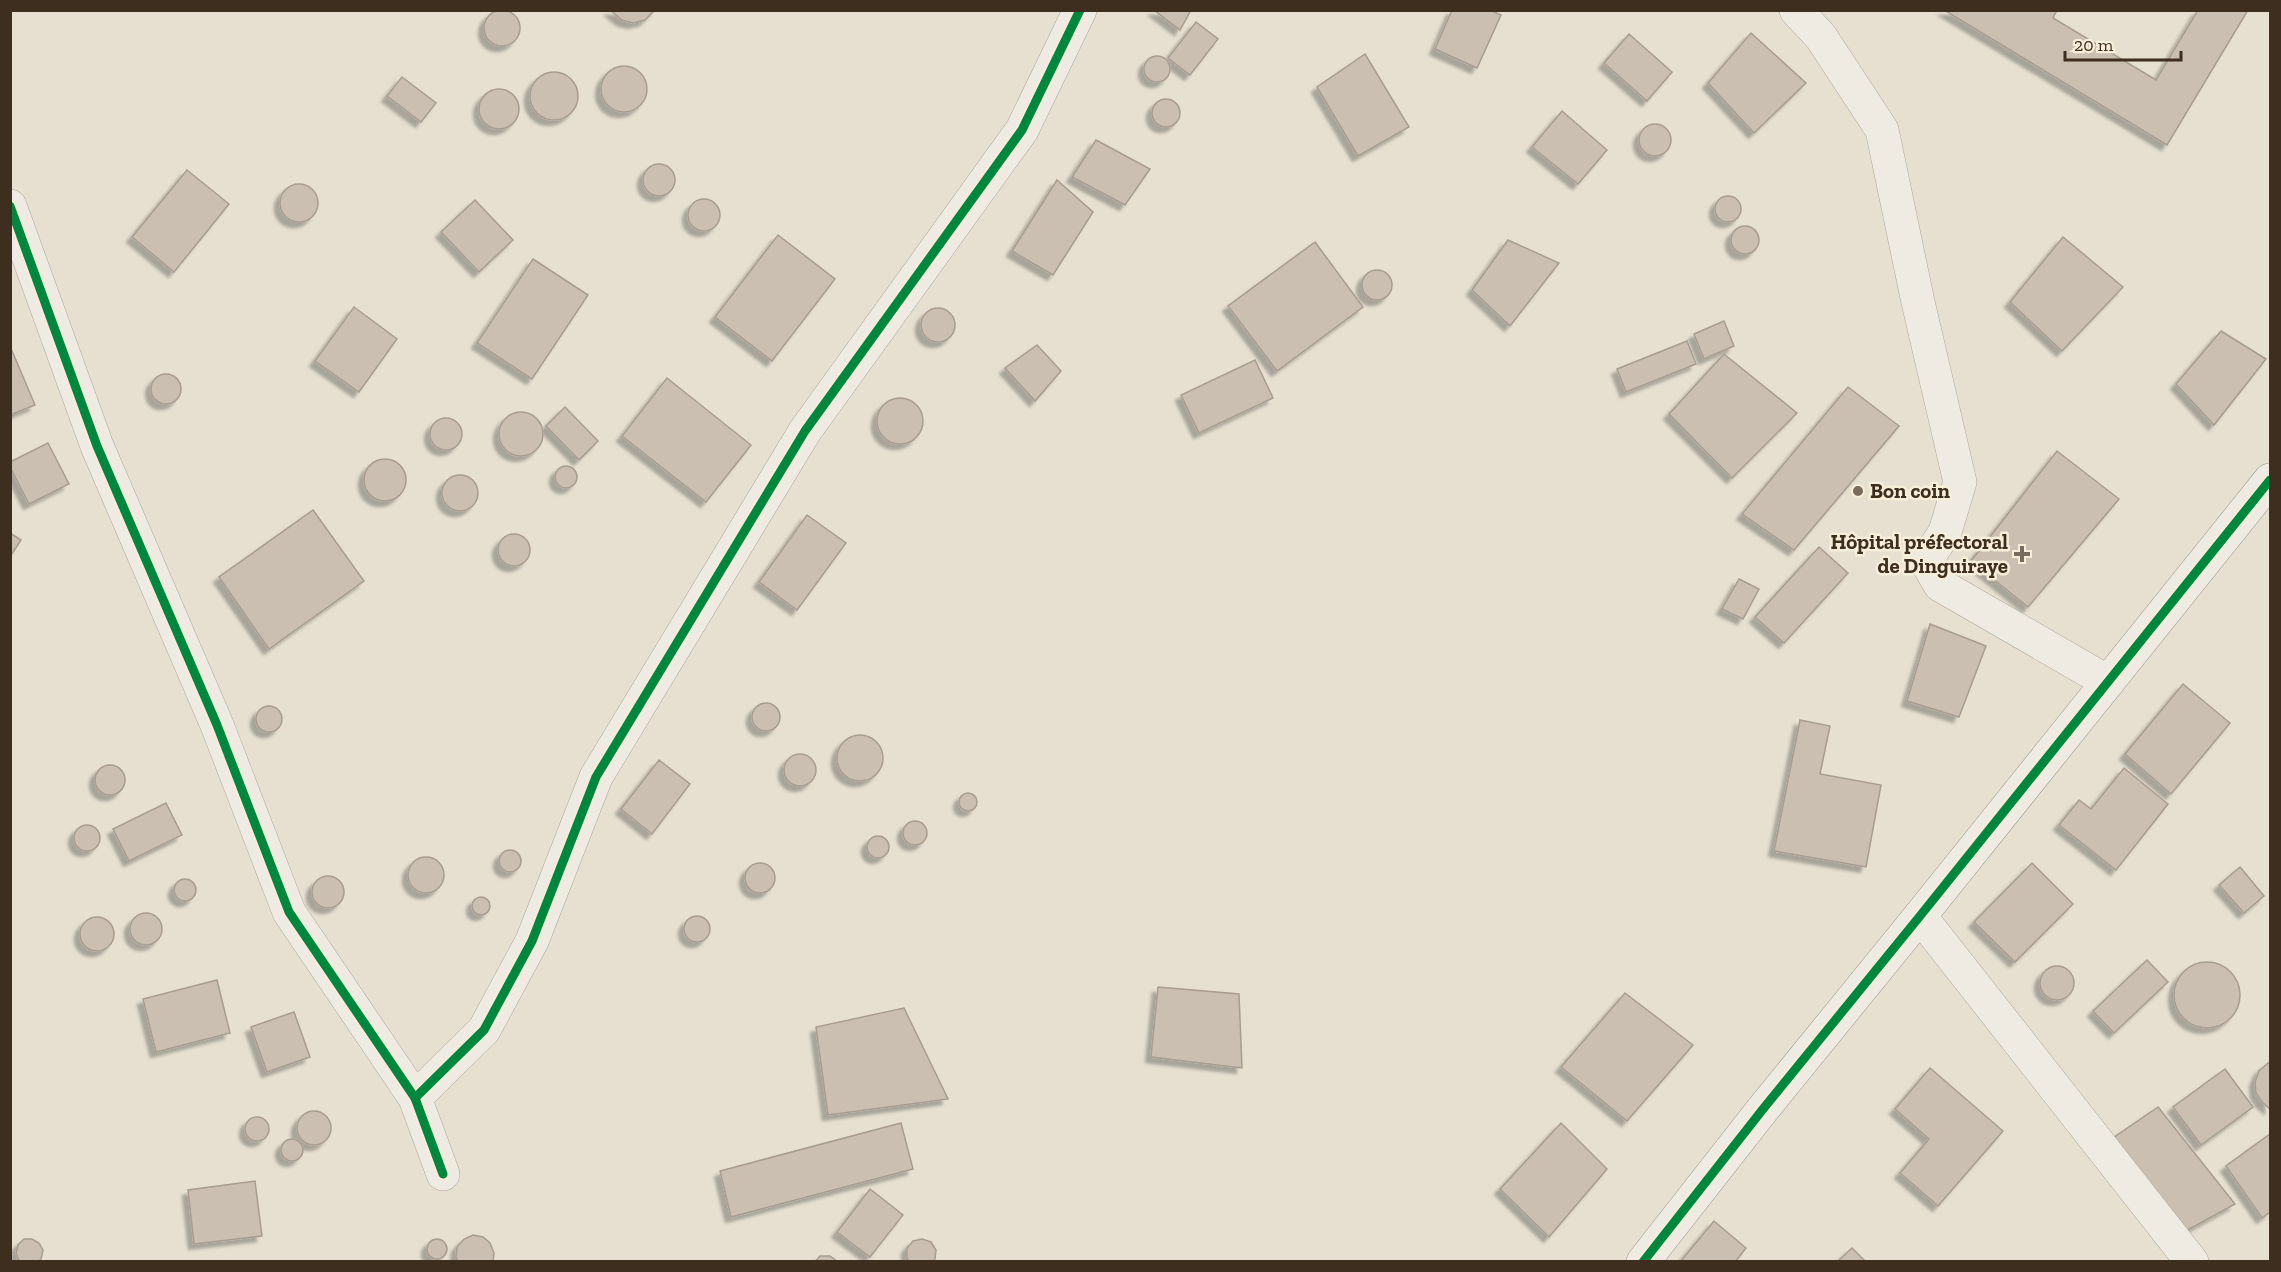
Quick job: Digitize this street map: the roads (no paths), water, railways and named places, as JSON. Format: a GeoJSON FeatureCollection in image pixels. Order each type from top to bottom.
{"type":"FeatureCollection","features":[{"type":"Feature","properties":{"kind":"street"},"geometry":{"type":"LineString","coordinates":[[416,1098],[484,1030],[532,941],[596,777],[805,431],[1022,130],[1080,10]]}},
{"type":"Feature","properties":{"kind":"street"},"geometry":{"type":"LineString","coordinates":[[1796,10],[1821,37],[1882,130],[1918,302],[1960,482],[1945,532],[1926,561],[1940,585],[2108,682]]}},
{"type":"Feature","properties":{"kind":"street"},"geometry":{"type":"LineString","coordinates":[[10,206],[97,446],[217,725],[289,912],[416,1098],[443,1174]]}},
{"type":"Feature","properties":{"kind":"street"},"geometry":{"type":"LineString","coordinates":[[1643,1262],[1763,1109],[2271,480]]}},
{"type":"Feature","properties":{"kind":"street"},"geometry":{"type":"LineString","coordinates":[[1920,916],[2192,1262]]}},
{"type":"Feature","properties":{"kind":"place","name":"Bon coin"},"geometry":{"type":"Point","coordinates":[1858,491]}},
{"type":"Feature","properties":{"kind":"place","name":"Hôpital préfectoral de Dinguiraye"},"geometry":{"type":"Point","coordinates":[2022,554]}}]}
